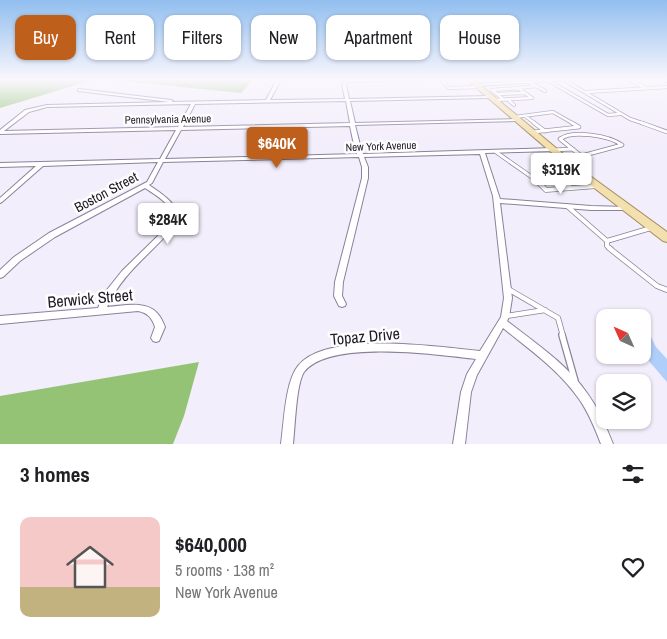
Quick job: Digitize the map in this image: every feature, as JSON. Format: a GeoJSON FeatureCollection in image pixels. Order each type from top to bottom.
{"type":"FeatureCollection","features":[{"type":"Feature","properties":{"kind":"main road"},"geometry":{"type":"LineString","coordinates":[[496,100],[574,168],[667,238]]}},
{"type":"Feature","properties":{"kind":"street"},"geometry":{"type":"LineString","coordinates":[[106,105],[111,100]]}},
{"type":"Feature","properties":{"kind":"street"},"geometry":{"type":"LineString","coordinates":[[160,100],[181,104]]}},
{"type":"Feature","properties":{"kind":"street"},"geometry":{"type":"LineString","coordinates":[[342,304],[338,296],[338,282],[365,178],[365,167],[347,100]]}},
{"type":"Feature","properties":{"kind":"street"},"geometry":{"type":"LineString","coordinates":[[0,132],[24,113],[37,107],[361,100]]}},
{"type":"Feature","properties":{"kind":"street","name":"Boston Street"},"geometry":{"type":"LineString","coordinates":[[0,275],[17,259],[52,235],[146,186],[162,162],[193,104]]}},
{"type":"Feature","properties":{"kind":"street","name":"Pennsylvania Avenue"},"geometry":{"type":"LineString","coordinates":[[0,132],[353,125],[518,118]]}},
{"type":"Feature","properties":{"kind":"street"},"geometry":{"type":"LineString","coordinates":[[459,444],[466,392],[482,355],[503,319],[508,289],[497,201],[482,152]]}},
{"type":"Feature","properties":{"kind":"street","name":"New York Avenue"},"geometry":{"type":"LineString","coordinates":[[0,165],[482,152],[556,153]]}},
{"type":"Feature","properties":{"kind":"street"},"geometry":{"type":"LineString","coordinates":[[0,201],[41,164]]}},
{"type":"Feature","properties":{"kind":"street"},"geometry":{"type":"LineString","coordinates":[[100,311],[109,293],[125,273],[176,221],[176,211],[172,206],[146,186]]}},
{"type":"Feature","properties":{"kind":"street"},"geometry":{"type":"LineString","coordinates":[[497,201],[625,208]]}},
{"type":"Feature","properties":{"kind":"street","name":"Berwick Street"},"geometry":{"type":"LineString","coordinates":[[0,320],[138,308],[150,310],[156,316],[160,327],[156,338]]}},
{"type":"Feature","properties":{"kind":"street"},"geometry":{"type":"LineString","coordinates":[[503,319],[542,353],[577,388],[590,407],[607,444]]}},
{"type":"Feature","properties":{"kind":"street","name":"Topaz Drive"},"geometry":{"type":"LineString","coordinates":[[287,444],[298,374],[307,362],[312,359],[337,352],[381,347],[482,355]]}},
{"type":"Feature","properties":{"kind":"lane"},"geometry":{"type":"LineString","coordinates":[[506,100],[514,105]]}},
{"type":"Feature","properties":{"kind":"lane"},"geometry":{"type":"LineString","coordinates":[[581,100],[608,115],[621,114]]}},
{"type":"Feature","properties":{"kind":"lane"},"geometry":{"type":"LineString","coordinates":[[598,100],[621,114],[647,126],[667,132]]}},
{"type":"Feature","properties":{"kind":"lane"},"geometry":{"type":"LineString","coordinates":[[518,118],[553,112],[579,127],[531,132]]}},
{"type":"Feature","properties":{"kind":"lane"},"geometry":{"type":"LineString","coordinates":[[518,118],[545,131]]}},
{"type":"Feature","properties":{"kind":"lane"},"geometry":{"type":"LineString","coordinates":[[556,153],[582,155],[621,147],[622,145],[613,139],[597,135],[559,138],[582,155]]}},
{"type":"Feature","properties":{"kind":"lane"},"geometry":{"type":"LineString","coordinates":[[556,153],[573,149]]}},
{"type":"Feature","properties":{"kind":"lane"},"geometry":{"type":"LineString","coordinates":[[496,152],[533,176],[546,190],[597,186]]}},
{"type":"Feature","properties":{"kind":"lane"},"geometry":{"type":"LineString","coordinates":[[571,188],[550,170],[574,168]]}},
{"type":"Feature","properties":{"kind":"lane"},"geometry":{"type":"LineString","coordinates":[[567,206],[607,240],[607,246],[657,286],[667,290]]}},
{"type":"Feature","properties":{"kind":"lane"},"geometry":{"type":"LineString","coordinates":[[607,240],[653,228]]}},
{"type":"Feature","properties":{"kind":"lane"},"geometry":{"type":"LineString","coordinates":[[508,289],[555,315],[560,323],[577,388]]}},
{"type":"Feature","properties":{"kind":"lane"},"geometry":{"type":"LineString","coordinates":[[503,319],[546,310]]}},
{"type":"Feature","properties":{"kind":"green space"},"geometry":{"type":"Polygon","coordinates":[[[0,100],[27,100],[0,108],[0,100]]]}},
{"type":"Feature","properties":{"kind":"green space"},"geometry":{"type":"Polygon","coordinates":[[[199,362],[184,416],[173,444],[0,444],[0,396],[199,362]]]}},
{"type":"Feature","properties":{"kind":"water"},"geometry":{"type":"Polygon","coordinates":[[[651,337],[656,347],[667,359],[667,382],[651,363],[651,337]]]}}]}
